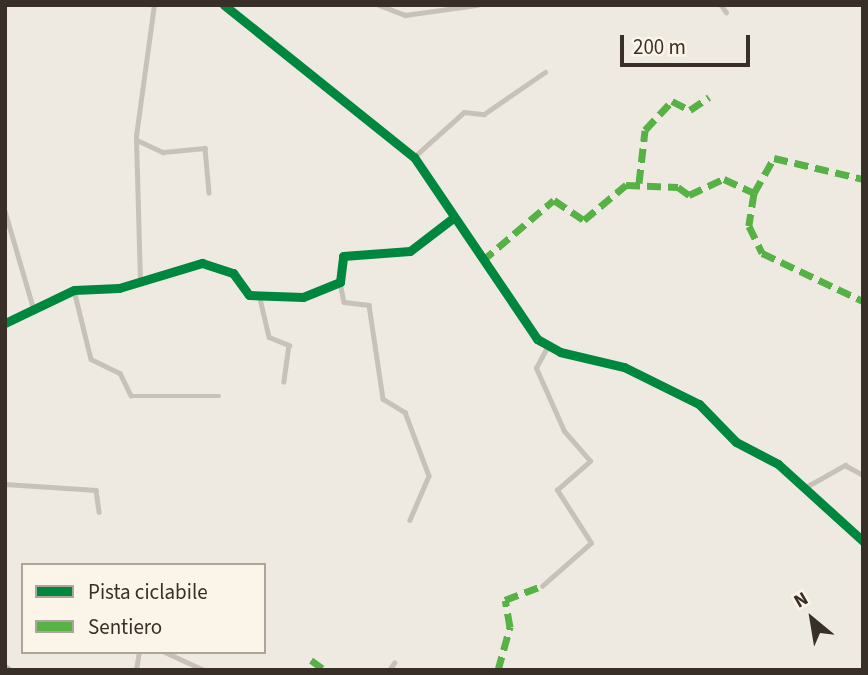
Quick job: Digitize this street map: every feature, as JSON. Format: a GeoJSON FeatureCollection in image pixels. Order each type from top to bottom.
{"type":"FeatureCollection","features":[{"type":"Feature","properties":{"kind":"main road"},"geometry":{"type":"LineString","coordinates":[[5,667],[9,670]]}},
{"type":"Feature","properties":{"kind":"street"},"geometry":{"type":"LineString","coordinates":[[140,282],[136,139],[154,5]]}},
{"type":"Feature","properties":{"kind":"street"},"geometry":{"type":"LineString","coordinates":[[223,5],[414,156],[522,323],[547,346],[624,367],[699,404],[736,442],[806,487],[863,541]]}},
{"type":"Feature","properties":{"kind":"street"},"geometry":{"type":"LineString","coordinates":[[379,5],[405,15],[477,5]]}},
{"type":"Feature","properties":{"kind":"street"},"geometry":{"type":"LineString","coordinates":[[720,5],[726,12]]}},
{"type":"Feature","properties":{"kind":"street"},"geometry":{"type":"LineString","coordinates":[[414,156],[464,112],[484,114],[545,72]]}},
{"type":"Feature","properties":{"kind":"street"},"geometry":{"type":"LineString","coordinates":[[136,139],[163,152],[205,148],[209,193]]}},
{"type":"Feature","properties":{"kind":"street"},"geometry":{"type":"LineString","coordinates":[[5,211],[33,307]]}},
{"type":"Feature","properties":{"kind":"street"},"geometry":{"type":"LineString","coordinates":[[410,520],[429,476],[405,412],[383,399],[369,305],[344,302],[340,282],[343,256],[410,251],[453,218]]}},
{"type":"Feature","properties":{"kind":"street"},"geometry":{"type":"LineString","coordinates":[[5,323],[33,307],[74,290],[140,282],[202,263],[233,272],[245,293],[303,297],[340,282]]}},
{"type":"Feature","properties":{"kind":"street"},"geometry":{"type":"LineString","coordinates":[[74,290],[91,359],[120,373],[131,396],[219,396]]}},
{"type":"Feature","properties":{"kind":"street"},"geometry":{"type":"LineString","coordinates":[[259,294],[269,337],[289,345],[284,382]]}},
{"type":"Feature","properties":{"kind":"street"},"geometry":{"type":"LineString","coordinates":[[542,586],[592,543],[557,490],[590,461],[564,431],[536,368],[547,346]]}},
{"type":"Feature","properties":{"kind":"street"},"geometry":{"type":"LineString","coordinates":[[806,487],[845,465],[863,475]]}},
{"type":"Feature","properties":{"kind":"street"},"geometry":{"type":"LineString","coordinates":[[5,484],[96,490],[99,512]]}},
{"type":"Feature","properties":{"kind":"street"},"geometry":{"type":"LineString","coordinates":[[169,654],[204,670]]}},
{"type":"Feature","properties":{"kind":"street"},"geometry":{"type":"LineString","coordinates":[[389,670],[394,663]]}},
{"type":"Feature","properties":{"kind":"marked path"},"geometry":{"type":"LineString","coordinates":[[639,183],[645,130],[672,101],[690,110],[709,97]]}},
{"type":"Feature","properties":{"kind":"marked path"},"geometry":{"type":"LineString","coordinates":[[754,193],[774,158],[863,179]]}},
{"type":"Feature","properties":{"kind":"marked path"},"geometry":{"type":"LineString","coordinates":[[482,261],[554,200],[584,220],[626,185],[678,187],[689,195],[724,179],[754,193],[749,226],[762,253],[863,301]]}},
{"type":"Feature","properties":{"kind":"marked path"},"geometry":{"type":"LineString","coordinates":[[498,670],[510,627],[505,600],[542,586]]}},
{"type":"Feature","properties":{"kind":"marked path"},"geometry":{"type":"LineString","coordinates":[[311,660],[325,670]]}},
{"type":"Feature","properties":{"kind":"cycle path"},"geometry":{"type":"LineString","coordinates":[[224,5],[414,157],[537,339],[560,352],[624,367],[699,404],[736,442],[778,464],[863,541]]}},
{"type":"Feature","properties":{"kind":"cycle path"},"geometry":{"type":"LineString","coordinates":[[5,323],[74,290],[119,288],[202,263],[233,273],[249,295],[303,297],[340,282],[343,256],[410,251],[453,218]]}}]}
